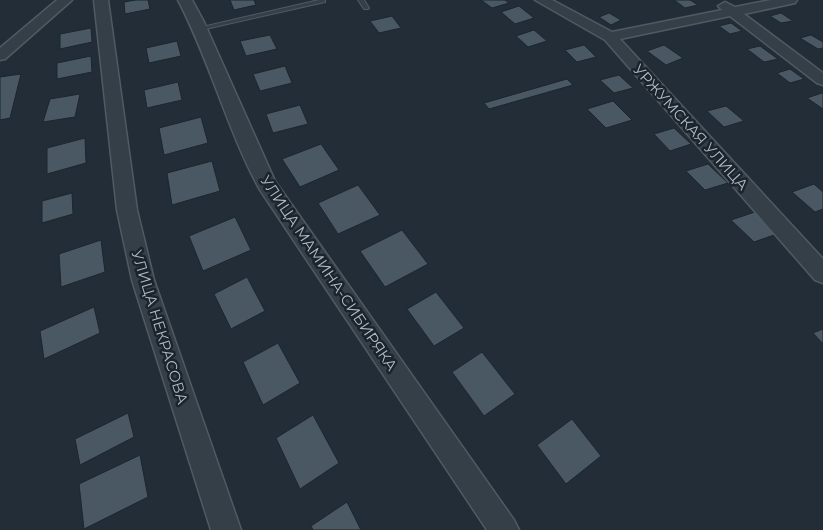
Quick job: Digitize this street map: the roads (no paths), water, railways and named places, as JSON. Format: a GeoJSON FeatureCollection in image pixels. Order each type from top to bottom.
{"type":"FeatureCollection","features":[{"type":"Feature","properties":{"kind":"street"},"geometry":{"type":"LineString","coordinates":[[0,56],[65,0]]}},
{"type":"Feature","properties":{"kind":"street","name":"УЛИЦА НЕКРАСОВА"},"geometry":{"type":"LineString","coordinates":[[101,0],[127,210],[143,280],[226,530]]}},
{"type":"Feature","properties":{"kind":"street","name":"УЛИЦА МАМИНА-СИБИРЯКА"},"geometry":{"type":"LineString","coordinates":[[185,0],[200,28],[254,161],[267,186],[504,530]]}},
{"type":"Feature","properties":{"kind":"street","name":"УРЖУМСКАЯ УЛИЦА"},"geometry":{"type":"LineString","coordinates":[[542,0],[610,37],[823,274]]}},
{"type":"Feature","properties":{"kind":"street"},"geometry":{"type":"LineString","coordinates":[[715,0],[732,10],[823,80]]}},
{"type":"Feature","properties":{"kind":"street"},"geometry":{"type":"LineString","coordinates":[[610,37],[732,10],[790,0]]}},
{"type":"Feature","properties":{"kind":"lane"},"geometry":{"type":"LineString","coordinates":[[200,28],[322,2],[322,0]]}},
{"type":"Feature","properties":{"kind":"lane"},"geometry":{"type":"LineString","coordinates":[[361,0],[366,8]]}}]}
